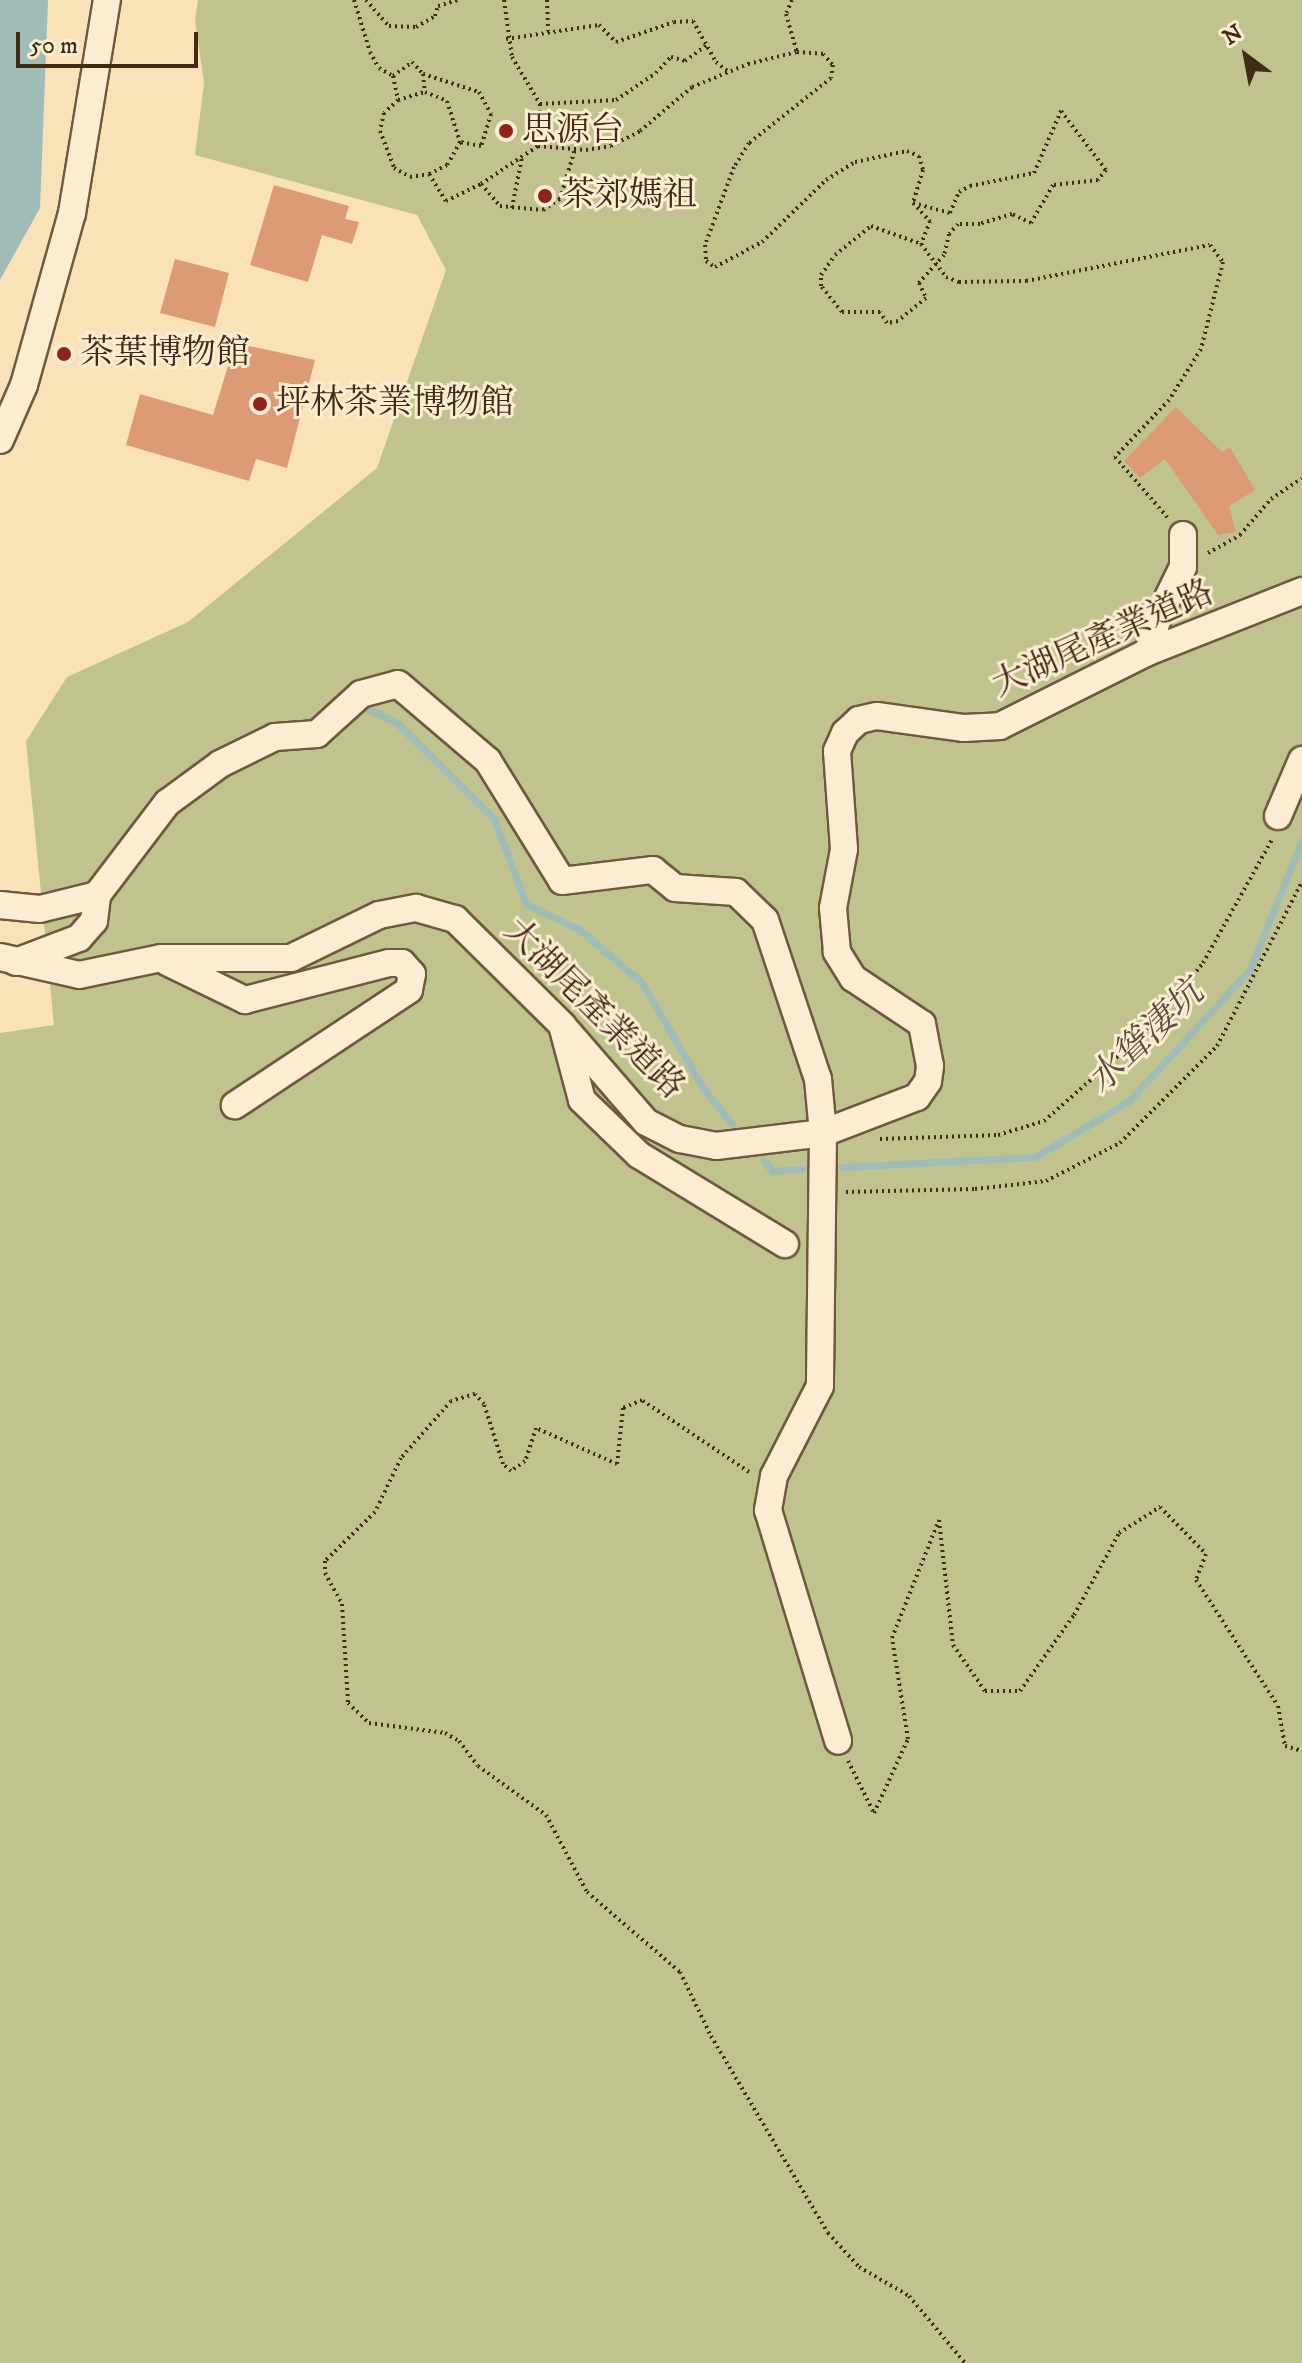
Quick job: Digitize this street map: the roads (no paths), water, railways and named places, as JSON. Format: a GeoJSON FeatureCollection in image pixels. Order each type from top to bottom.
{"type":"FeatureCollection","features":[{"type":"Feature","properties":{"kind":"street"},"geometry":{"type":"LineString","coordinates":[[0,440],[24,385],[72,213],[107,0]]}},
{"type":"Feature","properties":{"kind":"street"},"geometry":{"type":"LineString","coordinates":[[1148,652],[1157,620],[1183,567],[1183,535]]}},
{"type":"Feature","properties":{"kind":"street","name":"大湖尾產業道路"},"geometry":{"type":"LineString","coordinates":[[7,960],[79,975],[161,958],[291,958],[379,915],[416,908],[455,919],[562,1025],[646,1122],[680,1139],[716,1146],[823,1133],[917,1097],[930,1066],[930,1044],[922,1024],[853,978],[837,952],[833,908],[844,849],[837,751],[845,733],[859,720],[877,716],[964,728],[1000,726],[1148,652],[1302,591]]}},
{"type":"Feature","properties":{"kind":"street"},"geometry":{"type":"LineString","coordinates":[[7,960],[79,938],[94,921],[97,895],[167,803],[220,764],[275,737],[317,734],[361,694],[398,684],[488,761],[562,881],[653,870],[675,888],[736,892],[765,920],[818,1079],[823,1133],[820,1386],[774,1476],[768,1510],[838,1741]]}},
{"type":"Feature","properties":{"kind":"street"},"geometry":{"type":"LineString","coordinates":[[1278,823],[1302,760]]}},
{"type":"Feature","properties":{"kind":"street"},"geometry":{"type":"LineString","coordinates":[[0,905],[40,909],[97,895]]}},
{"type":"Feature","properties":{"kind":"street"},"geometry":{"type":"LineString","coordinates":[[161,958],[245,1000],[389,963],[402,963],[412,974],[409,990],[235,1105]]}},
{"type":"Feature","properties":{"kind":"street"},"geometry":{"type":"LineString","coordinates":[[562,1025],[582,1100],[639,1155],[785,1244]]}},
{"type":"Feature","properties":{"kind":"water"},"geometry":{"type":"Polygon","coordinates":[[[0,0],[48,0],[40,208],[0,280],[0,0]]]}},
{"type":"Feature","properties":{"kind":"waterway","name":"水聳淒坑"},"geometry":{"type":"LineString","coordinates":[[360,705],[397,723],[494,819],[526,904],[579,929],[642,983],[703,1088],[732,1124]]}},
{"type":"Feature","properties":{"kind":"waterway","name":"水聳淒坑"},"geometry":{"type":"LineString","coordinates":[[842,1167],[1035,1157],[1129,1101],[1250,969],[1302,840]]}},
{"type":"Feature","properties":{"kind":"waterway","name":"水聳淒坑"},"geometry":{"type":"LineString","coordinates":[[764,1161],[772,1171],[802,1169]]}},
{"type":"Feature","properties":{"kind":"place","name":"思源台"},"geometry":{"type":"Point","coordinates":[506,131]}},
{"type":"Feature","properties":{"kind":"place","name":"茶郊媽祖"},"geometry":{"type":"Point","coordinates":[545,196]}},
{"type":"Feature","properties":{"kind":"place","name":"茶葉博物館"},"geometry":{"type":"Point","coordinates":[64,354]}},
{"type":"Feature","properties":{"kind":"place","name":"坪林茶業博物館"},"geometry":{"type":"Point","coordinates":[260,404]}}]}
